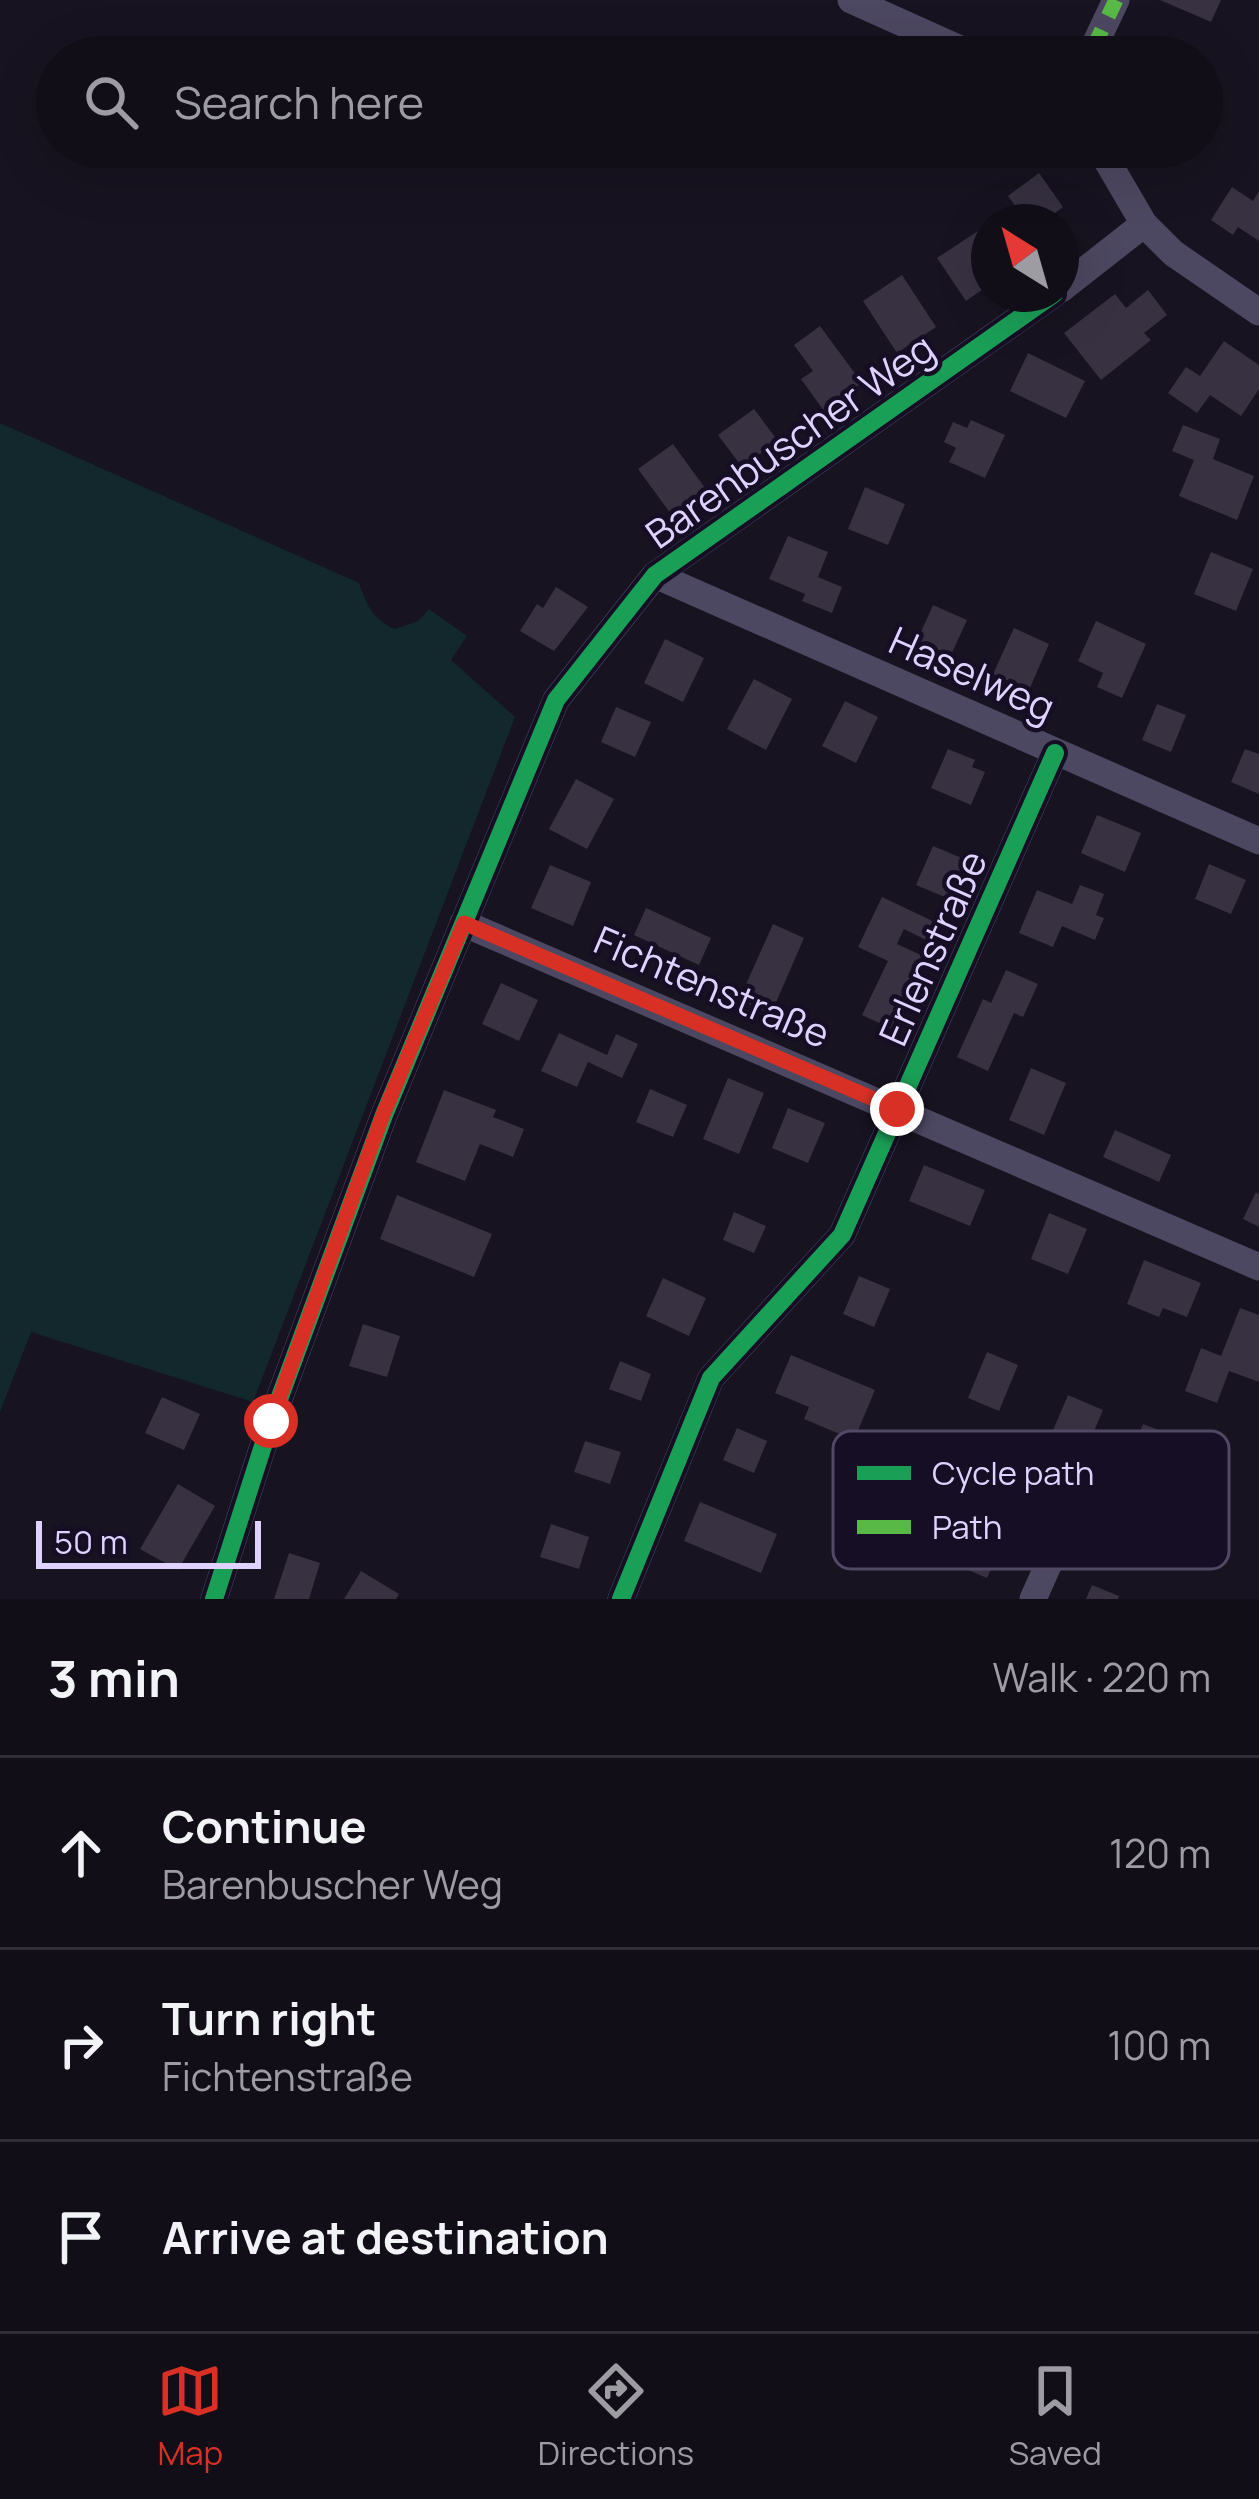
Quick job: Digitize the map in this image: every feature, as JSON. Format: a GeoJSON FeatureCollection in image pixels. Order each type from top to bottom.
{"type":"FeatureCollection","features":[{"type":"Feature","properties":{"kind":"street"},"geometry":{"type":"LineString","coordinates":[[851,0],[931,36]]}},
{"type":"Feature","properties":{"kind":"street"},"geometry":{"type":"LineString","coordinates":[[1099,36],[1116,0]]}},
{"type":"Feature","properties":{"kind":"street"},"geometry":{"type":"LineString","coordinates":[[1111,168],[1144,224],[1173,253],[1259,312]]}},
{"type":"Feature","properties":{"kind":"street","name":"Barenbuscher Weg"},"geometry":{"type":"LineString","coordinates":[[1079,275],[1144,224]]}},
{"type":"Feature","properties":{"kind":"street","name":"Barenbuscher Weg"},"geometry":{"type":"LineString","coordinates":[[214,1599],[271,1421],[383,1115],[556,700],[655,575],[1028,312]]}},
{"type":"Feature","properties":{"kind":"street","name":"Haselweg"},"geometry":{"type":"LineString","coordinates":[[655,575],[1259,841]]}},
{"type":"Feature","properties":{"kind":"street","name":"Erlenstraße"},"geometry":{"type":"LineString","coordinates":[[621,1599],[711,1378],[842,1234],[1055,753]]}},
{"type":"Feature","properties":{"kind":"street","name":"Fichtenstraße"},"geometry":{"type":"LineString","coordinates":[[464,923],[1259,1267]]}},
{"type":"Feature","properties":{"kind":"street"},"geometry":{"type":"LineString","coordinates":[[1033,1599],[1046,1569]]}},
{"type":"Feature","properties":{"kind":"green space"},"geometry":{"type":"Polygon","coordinates":[[[0,423],[359,583],[372,611],[395,629],[418,621],[429,609],[467,636],[451,660],[515,717],[253,1402],[31,1332],[0,1412],[0,423]]]}},
{"type":"Feature","properties":{"kind":"building"},"geometry":{"type":"Polygon","coordinates":[[[1160,0],[1221,0],[1211,22],[1160,0]]]}},
{"type":"Feature","properties":{"kind":"building"},"geometry":{"type":"Polygon","coordinates":[[[1039,173],[1061,204],[1014,204],[1008,196],[1039,173]]]}},
{"type":"Feature","properties":{"kind":"building"},"geometry":{"type":"Polygon","coordinates":[[[1232,187],[1253,201],[1259,191],[1259,241],[1238,227],[1233,235],[1211,220],[1232,187]]]}},
{"type":"Feature","properties":{"kind":"building"},"geometry":{"type":"Polygon","coordinates":[[[971,236],[971,298],[966,301],[937,258],[971,236]]]}},
{"type":"Feature","properties":{"kind":"building"},"geometry":{"type":"Polygon","coordinates":[[[902,275],[936,327],[897,353],[863,301],[902,275]]]}},
{"type":"Feature","properties":{"kind":"building"},"geometry":{"type":"Polygon","coordinates":[[[1148,290],[1167,315],[1144,333],[1151,340],[1101,380],[1064,333],[1115,294],[1126,308],[1148,290]]]}},
{"type":"Feature","properties":{"kind":"building"},"geometry":{"type":"Polygon","coordinates":[[[820,326],[862,383],[824,411],[801,379],[813,371],[794,345],[820,326]]]}},
{"type":"Feature","properties":{"kind":"building"},"geometry":{"type":"Polygon","coordinates":[[[1224,341],[1259,365],[1259,389],[1241,416],[1210,395],[1197,413],[1168,393],[1186,367],[1200,376],[1224,341]]]}},
{"type":"Feature","properties":{"kind":"building"},"geometry":{"type":"Polygon","coordinates":[[[1028,353],[1085,381],[1066,418],[1010,391],[1028,353]]]}},
{"type":"Feature","properties":{"kind":"building"},"geometry":{"type":"Polygon","coordinates":[[[754,409],[778,441],[742,467],[718,435],[754,409]]]}},
{"type":"Feature","properties":{"kind":"building"},"geometry":{"type":"Polygon","coordinates":[[[971,420],[1005,435],[985,478],[949,462],[956,448],[944,442],[953,422],[967,428],[971,420]]]}},
{"type":"Feature","properties":{"kind":"building"},"geometry":{"type":"Polygon","coordinates":[[[1183,425],[1220,439],[1213,459],[1254,476],[1237,520],[1179,496],[1194,460],[1172,451],[1183,425]]]}},
{"type":"Feature","properties":{"kind":"building"},"geometry":{"type":"Polygon","coordinates":[[[673,444],[705,488],[671,514],[638,469],[673,444]]]}},
{"type":"Feature","properties":{"kind":"building"},"geometry":{"type":"Polygon","coordinates":[[[865,487],[905,504],[888,545],[848,529],[865,487]]]}},
{"type":"Feature","properties":{"kind":"building"},"geometry":{"type":"Polygon","coordinates":[[[788,536],[828,552],[818,577],[842,587],[832,613],[802,601],[805,594],[769,579],[788,536]]]}},
{"type":"Feature","properties":{"kind":"building"},"geometry":{"type":"Polygon","coordinates":[[[1211,552],[1253,569],[1236,611],[1194,594],[1211,552]]]}},
{"type":"Feature","properties":{"kind":"building"},"geometry":{"type":"Polygon","coordinates":[[[556,587],[588,607],[554,651],[520,631],[537,604],[543,608],[556,587]]]}},
{"type":"Feature","properties":{"kind":"building"},"geometry":{"type":"Polygon","coordinates":[[[933,605],[967,620],[951,655],[917,641],[933,605]]]}},
{"type":"Feature","properties":{"kind":"building"},"geometry":{"type":"Polygon","coordinates":[[[1096,621],[1146,644],[1122,698],[1097,687],[1103,673],[1078,661],[1096,621]]]}},
{"type":"Feature","properties":{"kind":"building"},"geometry":{"type":"Polygon","coordinates":[[[1014,628],[1049,644],[1029,690],[993,674],[1014,628]]]}},
{"type":"Feature","properties":{"kind":"building"},"geometry":{"type":"Polygon","coordinates":[[[665,639],[704,658],[683,702],[644,683],[665,639]]]}},
{"type":"Feature","properties":{"kind":"building"},"geometry":{"type":"Polygon","coordinates":[[[754,679],[792,699],[766,750],[727,729],[754,679]]]}},
{"type":"Feature","properties":{"kind":"building"},"geometry":{"type":"Polygon","coordinates":[[[845,701],[878,717],[856,763],[822,746],[845,701]]]}},
{"type":"Feature","properties":{"kind":"building"},"geometry":{"type":"Polygon","coordinates":[[[1157,704],[1186,715],[1171,752],[1142,740],[1157,704]]]}},
{"type":"Feature","properties":{"kind":"building"},"geometry":{"type":"Polygon","coordinates":[[[616,707],[651,722],[635,757],[601,742],[616,707]]]}},
{"type":"Feature","properties":{"kind":"building"},"geometry":{"type":"Polygon","coordinates":[[[948,749],[975,760],[972,767],[985,772],[971,805],[931,788],[948,749]]]}},
{"type":"Feature","properties":{"kind":"building"},"geometry":{"type":"Polygon","coordinates":[[[1245,749],[1259,754],[1259,794],[1231,782],[1245,749]]]}},
{"type":"Feature","properties":{"kind":"building"},"geometry":{"type":"Polygon","coordinates":[[[576,779],[614,799],[587,849],[549,829],[576,779]]]}},
{"type":"Feature","properties":{"kind":"building"},"geometry":{"type":"Polygon","coordinates":[[[1097,815],[1141,833],[1125,872],[1081,853],[1097,815]]]}},
{"type":"Feature","properties":{"kind":"building"},"geometry":{"type":"Polygon","coordinates":[[[933,846],[969,861],[952,900],[916,885],[933,846]]]}},
{"type":"Feature","properties":{"kind":"building"},"geometry":{"type":"Polygon","coordinates":[[[1209,864],[1246,880],[1231,914],[1195,899],[1209,864]]]}},
{"type":"Feature","properties":{"kind":"building"},"geometry":{"type":"Polygon","coordinates":[[[550,865],[591,882],[573,926],[531,908],[550,865]]]}},
{"type":"Feature","properties":{"kind":"building"},"geometry":{"type":"Polygon","coordinates":[[[1080,885],[1104,894],[1096,915],[1104,918],[1095,940],[1062,926],[1053,947],[1019,933],[1037,890],[1072,904],[1080,885]]]}},
{"type":"Feature","properties":{"kind":"building"},"geometry":{"type":"Polygon","coordinates":[[[882,897],[941,925],[932,943],[904,929],[897,944],[923,956],[892,1029],[862,1015],[888,961],[858,947],[882,897]]]}},
{"type":"Feature","properties":{"kind":"building"},"geometry":{"type":"Polygon","coordinates":[[[646,908],[711,938],[699,965],[634,935],[646,908]]]}},
{"type":"Feature","properties":{"kind":"building"},"geometry":{"type":"Polygon","coordinates":[[[773,924],[804,938],[771,1014],[739,1000],[773,924]]]}},
{"type":"Feature","properties":{"kind":"building"},"geometry":{"type":"Polygon","coordinates":[[[1006,970],[1038,984],[1023,1017],[1014,1013],[988,1071],[957,1057],[983,999],[991,1003],[1006,970]]]}},
{"type":"Feature","properties":{"kind":"building"},"geometry":{"type":"Polygon","coordinates":[[[501,983],[538,1000],[519,1041],[482,1024],[501,983]]]}},
{"type":"Feature","properties":{"kind":"building"},"geometry":{"type":"Polygon","coordinates":[[[559,1033],[607,1055],[616,1034],[638,1044],[622,1078],[588,1062],[577,1087],[541,1071],[559,1033]]]}},
{"type":"Feature","properties":{"kind":"building"},"geometry":{"type":"Polygon","coordinates":[[[1031,1068],[1066,1083],[1044,1135],[1009,1120],[1031,1068]]]}},
{"type":"Feature","properties":{"kind":"building"},"geometry":{"type":"Polygon","coordinates":[[[728,1078],[764,1093],[739,1154],[703,1139],[728,1078]]]}},
{"type":"Feature","properties":{"kind":"building"},"geometry":{"type":"Polygon","coordinates":[[[650,1089],[687,1105],[673,1137],[636,1122],[650,1089]]]}},
{"type":"Feature","properties":{"kind":"building"},"geometry":{"type":"Polygon","coordinates":[[[444,1090],[496,1110],[493,1117],[524,1129],[513,1157],[480,1144],[465,1181],[416,1162],[444,1090]]]}},
{"type":"Feature","properties":{"kind":"building"},"geometry":{"type":"Polygon","coordinates":[[[788,1108],[825,1123],[808,1163],[772,1148],[788,1108]]]}},
{"type":"Feature","properties":{"kind":"building"},"geometry":{"type":"Polygon","coordinates":[[[1115,1130],[1171,1155],[1159,1182],[1103,1157],[1115,1130]]]}},
{"type":"Feature","properties":{"kind":"building"},"geometry":{"type":"Polygon","coordinates":[[[924,1165],[985,1190],[970,1226],[909,1201],[924,1165]]]}},
{"type":"Feature","properties":{"kind":"building"},"geometry":{"type":"Polygon","coordinates":[[[1256,1192],[1259,1194],[1259,1227],[1243,1219],[1256,1192]]]}},
{"type":"Feature","properties":{"kind":"building"},"geometry":{"type":"Polygon","coordinates":[[[397,1195],[492,1234],[474,1277],[380,1239],[397,1195]]]}},
{"type":"Feature","properties":{"kind":"building"},"geometry":{"type":"Polygon","coordinates":[[[734,1212],[766,1226],[754,1253],[723,1240],[734,1212]]]}},
{"type":"Feature","properties":{"kind":"building"},"geometry":{"type":"Polygon","coordinates":[[[1049,1213],[1087,1229],[1068,1274],[1031,1259],[1049,1213]]]}},
{"type":"Feature","properties":{"kind":"building"},"geometry":{"type":"Polygon","coordinates":[[[1144,1260],[1201,1283],[1187,1317],[1163,1308],[1159,1317],[1127,1304],[1144,1260]]]}},
{"type":"Feature","properties":{"kind":"building"},"geometry":{"type":"Polygon","coordinates":[[[859,1276],[890,1289],[874,1327],[843,1314],[859,1276]]]}},
{"type":"Feature","properties":{"kind":"building"},"geometry":{"type":"Polygon","coordinates":[[[663,1278],[706,1298],[689,1336],[646,1316],[663,1278]]]}},
{"type":"Feature","properties":{"kind":"building"},"geometry":{"type":"Polygon","coordinates":[[[1240,1308],[1259,1315],[1259,1382],[1229,1371],[1217,1403],[1185,1391],[1201,1348],[1221,1356],[1240,1308]]]}},
{"type":"Feature","properties":{"kind":"building"},"geometry":{"type":"Polygon","coordinates":[[[363,1324],[400,1336],[387,1377],[349,1366],[363,1324]]]}},
{"type":"Feature","properties":{"kind":"building"},"geometry":{"type":"Polygon","coordinates":[[[987,1352],[1018,1365],[999,1411],[968,1398],[987,1352]]]}},
{"type":"Feature","properties":{"kind":"building"},"geometry":{"type":"Polygon","coordinates":[[[791,1355],[875,1390],[858,1431],[833,1431],[804,1419],[809,1407],[775,1393],[791,1355]]]}},
{"type":"Feature","properties":{"kind":"building"},"geometry":{"type":"Polygon","coordinates":[[[620,1361],[651,1374],[641,1401],[609,1389],[620,1361]]]}},
{"type":"Feature","properties":{"kind":"building"},"geometry":{"type":"Polygon","coordinates":[[[1068,1395],[1103,1410],[1094,1431],[1053,1431],[1068,1395]]]}},
{"type":"Feature","properties":{"kind":"building"},"geometry":{"type":"Polygon","coordinates":[[[162,1397],[200,1414],[184,1450],[145,1433],[162,1397]]]}},
{"type":"Feature","properties":{"kind":"building"},"geometry":{"type":"Polygon","coordinates":[[[737,1428],[767,1441],[754,1473],[723,1460],[737,1428]]]}},
{"type":"Feature","properties":{"kind":"building"},"geometry":{"type":"Polygon","coordinates":[[[585,1441],[621,1452],[610,1484],[574,1472],[585,1441]]]}},
{"type":"Feature","properties":{"kind":"building"},"geometry":{"type":"Polygon","coordinates":[[[178,1484],[215,1506],[178,1570],[140,1549],[178,1484]]]}},
{"type":"Feature","properties":{"kind":"building"},"geometry":{"type":"Polygon","coordinates":[[[700,1502],[777,1534],[761,1573],[684,1541],[700,1502]]]}},
{"type":"Feature","properties":{"kind":"building"},"geometry":{"type":"Polygon","coordinates":[[[551,1524],[589,1537],[579,1569],[540,1557],[551,1524]]]}},
{"type":"Feature","properties":{"kind":"building"},"geometry":{"type":"Polygon","coordinates":[[[289,1553],[320,1563],[309,1599],[274,1599],[289,1553]]]}},
{"type":"Feature","properties":{"kind":"building"},"geometry":{"type":"Polygon","coordinates":[[[966,1569],[991,1569],[987,1578],[966,1569]]]}},
{"type":"Feature","properties":{"kind":"building"},"geometry":{"type":"Polygon","coordinates":[[[361,1571],[399,1594],[396,1599],[344,1599],[361,1571]]]}},
{"type":"Feature","properties":{"kind":"building"},"geometry":{"type":"Polygon","coordinates":[[[1092,1585],[1119,1596],[1118,1599],[1086,1599],[1092,1585]]]}},
{"type":"Feature","properties":{"kind":"marked path"},"geometry":{"type":"LineString","coordinates":[[1099,36],[1116,0]]}},
{"type":"Feature","properties":{"kind":"cycle path"},"geometry":{"type":"LineString","coordinates":[[214,1599],[271,1421],[384,1115],[556,700],[655,575],[1028,312]]}},
{"type":"Feature","properties":{"kind":"cycle path"},"geometry":{"type":"LineString","coordinates":[[621,1599],[711,1378],[842,1235],[1055,753]]}},
{"type":"Feature","properties":{"kind":"route"},"geometry":{"type":"LineString","coordinates":[[271,1421],[383,1115],[464,923],[897,1109]]}}]}
